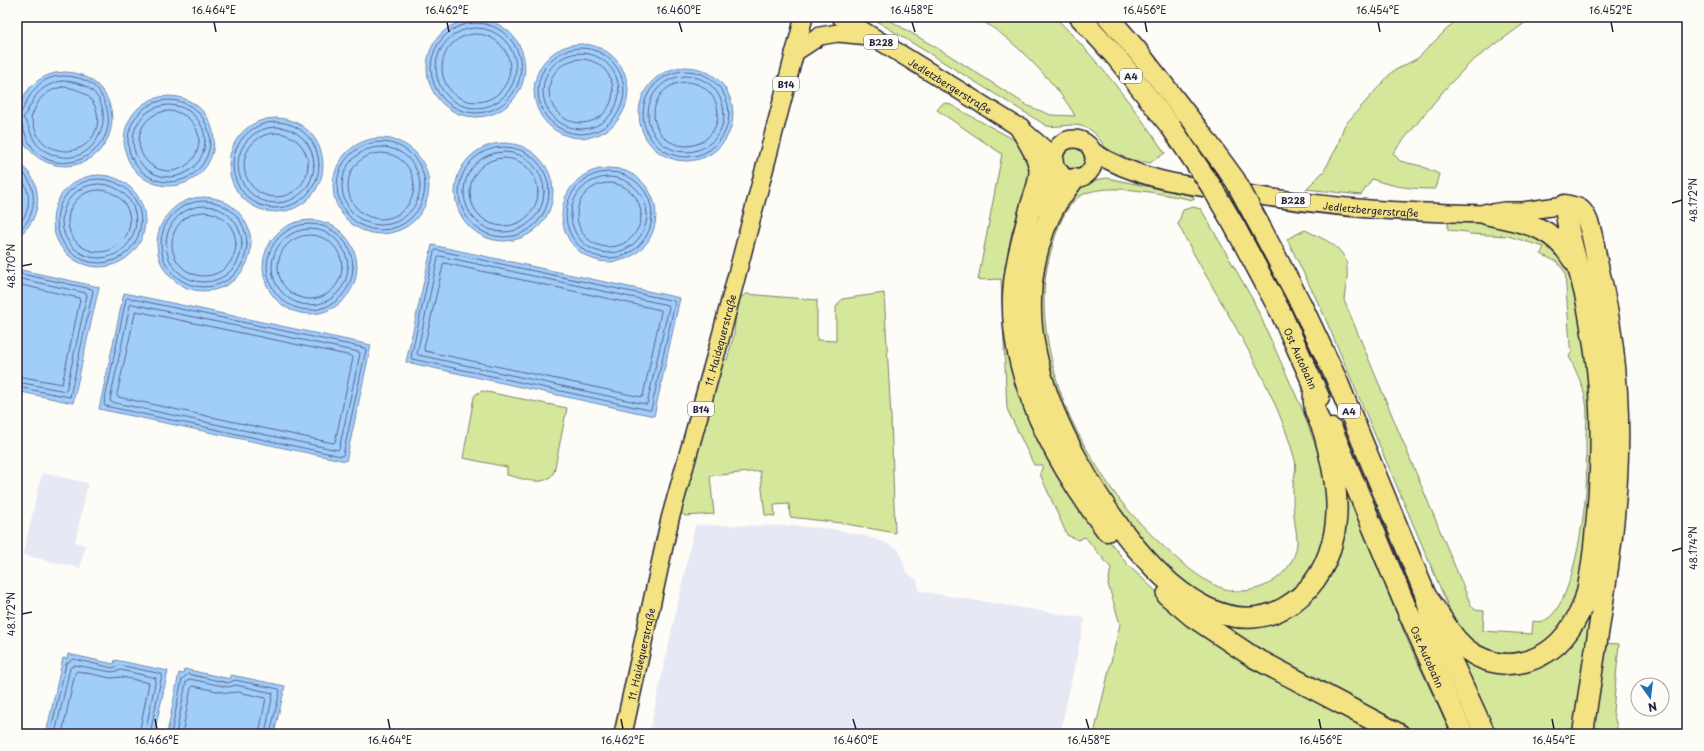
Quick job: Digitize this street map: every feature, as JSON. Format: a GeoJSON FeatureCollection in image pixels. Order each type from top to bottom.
{"type":"FeatureCollection","features":[{"type":"Feature","properties":{"kind":"highway","name":"Ost Autobahn"},"geometry":{"type":"LineString","coordinates":[[1080,17],[1118,58],[1171,127],[1235,227],[1281,313],[1314,385],[1405,605],[1463,734]]}},
{"type":"Feature","properties":{"kind":"highway","name":"Ost Autobahn"},"geometry":{"type":"LineString","coordinates":[[1108,17],[1135,48],[1200,132],[1234,180],[1301,304],[1336,378],[1426,596],[1430,614],[1485,734]]}},
{"type":"Feature","properties":{"kind":"highway"},"geometry":{"type":"LineString","coordinates":[[1020,128],[1037,156],[1040,171],[1016,266],[1013,297],[1015,331],[1022,367],[1032,399],[1048,438],[1060,461],[1090,508],[1132,562],[1193,617],[1253,657],[1399,734]]}},
{"type":"Feature","properties":{"kind":"highway"},"geometry":{"type":"LineString","coordinates":[[1026,225],[1037,206],[1069,170]]}},
{"type":"Feature","properties":{"kind":"highway"},"geometry":{"type":"LineString","coordinates":[[1069,170],[1043,233],[1034,270],[1031,305],[1035,346],[1045,386],[1063,432],[1080,466],[1111,516],[1142,554],[1176,587],[1202,606],[1226,616],[1250,618],[1273,614],[1293,602],[1310,587],[1323,568],[1332,543],[1337,518],[1336,489],[1325,435],[1314,408],[1314,385]]}},
{"type":"Feature","properties":{"kind":"highway"},"geometry":{"type":"LineString","coordinates":[[1426,596],[1460,643],[1476,655],[1497,663],[1517,664],[1545,654],[1561,641],[1574,624],[1583,603],[1592,562],[1598,508],[1600,413],[1593,341],[1584,288],[1566,222],[1565,205],[1580,210],[1584,214],[1590,229],[1603,286],[1612,334],[1618,412],[1615,509],[1609,563],[1583,734]]}},
{"type":"Feature","properties":{"kind":"highway"},"geometry":{"type":"LineString","coordinates":[[1486,214],[1524,222],[1543,230],[1563,244],[1578,266]]}},
{"type":"Feature","properties":{"kind":"main road","name":"11. Haidequerstraße"},"geometry":{"type":"LineString","coordinates":[[623,734],[670,519],[718,347],[804,17]]}},
{"type":"Feature","properties":{"kind":"main road","name":"Jedletzbergerstraße"},"geometry":{"type":"LineString","coordinates":[[841,17],[1020,128],[1069,170],[1153,178]]}},
{"type":"Feature","properties":{"kind":"main road","name":"B228"},"geometry":{"type":"LineString","coordinates":[[794,53],[820,36],[838,33],[873,37]]}},
{"type":"Feature","properties":{"kind":"main road","name":"Jedletzbergerstraße"},"geometry":{"type":"LineString","coordinates":[[1020,128],[1064,141]]}},
{"type":"Feature","properties":{"kind":"main road"},"geometry":{"type":"LineString","coordinates":[[1071,139],[1084,141],[1092,151],[1094,163],[1069,170],[1057,148],[1064,141],[1071,139]]}},
{"type":"Feature","properties":{"kind":"main road","name":"Jedletzbergerstraße"},"geometry":{"type":"LineString","coordinates":[[1092,151],[1112,164],[1153,178],[1269,198],[1362,208],[1486,214],[1504,210],[1523,211],[1565,205]]}},
{"type":"Feature","properties":{"kind":"shaded area"},"geometry":{"type":"Polygon","coordinates":[[[42,473],[88,483],[75,542],[85,545],[80,568],[23,555],[42,473]]]}},
{"type":"Feature","properties":{"kind":"shaded area"},"geometry":{"type":"Polygon","coordinates":[[[696,525],[797,526],[831,529],[862,535],[884,542],[899,550],[906,572],[917,580],[919,591],[1085,618],[1060,734],[649,734],[696,525]]]}},
{"type":"Feature","properties":{"kind":"green space"},"geometry":{"type":"Polygon","coordinates":[[[870,17],[884,17],[949,55],[1028,106],[1051,115],[1075,116],[1049,80],[1025,54],[1001,33],[983,22],[971,17],[1055,17],[1113,82],[1165,153],[1150,163],[1128,159],[1112,153],[1094,133],[1086,128],[1077,125],[1047,126],[870,17]]]}},
{"type":"Feature","properties":{"kind":"green space"},"geometry":{"type":"Polygon","coordinates":[[[1459,17],[1533,17],[1471,62],[1445,89],[1393,153],[1400,161],[1421,166],[1439,174],[1435,189],[1403,187],[1372,179],[1361,195],[1306,189],[1324,171],[1337,147],[1344,126],[1392,72],[1418,58],[1459,17]]]}},
{"type":"Feature","properties":{"kind":"green space"},"geometry":{"type":"Polygon","coordinates":[[[947,103],[1011,138],[1028,150],[1032,178],[1012,231],[1005,269],[1006,311],[1093,520],[1128,565],[1160,595],[1390,734],[1094,734],[1120,624],[1108,584],[1111,568],[1085,537],[1078,540],[1067,535],[1040,474],[1043,465],[1034,465],[1007,409],[1001,279],[978,280],[1002,154],[937,110],[942,104],[947,103]]]}},
{"type":"Feature","properties":{"kind":"green space"},"geometry":{"type":"Polygon","coordinates":[[[1074,145],[1083,148],[1086,157],[1083,166],[1074,169],[1065,166],[1062,157],[1065,148],[1074,145]]]}},
{"type":"Feature","properties":{"kind":"green space"},"geometry":{"type":"Polygon","coordinates":[[[1107,178],[1193,196],[1194,200],[1134,190],[1102,190],[1088,192],[1077,198],[1062,218],[1049,259],[1044,291],[1044,308],[1051,359],[1060,391],[1070,417],[1090,455],[1122,503],[1164,548],[1197,575],[1212,584],[1225,589],[1236,591],[1248,590],[1259,588],[1270,583],[1289,566],[1296,549],[1297,542],[1293,501],[1293,485],[1296,466],[1295,460],[1285,429],[1258,369],[1178,224],[1183,210],[1193,207],[1201,209],[1253,300],[1302,409],[1318,452],[1326,485],[1328,514],[1324,537],[1313,569],[1295,591],[1276,603],[1256,610],[1203,599],[1170,574],[1100,491],[1055,402],[1035,310],[1050,223],[1074,189],[1095,180],[1107,178]]]}},
{"type":"Feature","properties":{"kind":"green space"},"geometry":{"type":"Polygon","coordinates":[[[1056,184],[1063,188],[1050,206],[1038,231],[1032,249],[1027,276],[1026,316],[1032,356],[1043,397],[1058,436],[1078,474],[1101,510],[1126,542],[1153,571],[1185,600],[1203,612],[1223,620],[1236,623],[1262,621],[1275,617],[1299,604],[1310,595],[1327,571],[1337,545],[1342,519],[1341,501],[1336,472],[1338,471],[1407,639],[1451,734],[1404,734],[1271,660],[1213,625],[1160,583],[1123,544],[1088,499],[1058,450],[1035,397],[1021,343],[1019,288],[1030,235],[1056,184]]]}},
{"type":"Feature","properties":{"kind":"green space"},"geometry":{"type":"Polygon","coordinates":[[[1575,214],[1584,232],[1611,465],[1577,734],[1497,734],[1460,656],[1516,668],[1579,623],[1603,500],[1575,214]]]}},
{"type":"Feature","properties":{"kind":"green space"},"geometry":{"type":"Polygon","coordinates":[[[1448,222],[1506,224],[1530,230],[1563,252],[1579,288],[1595,425],[1586,564],[1574,608],[1556,635],[1534,650],[1503,655],[1490,653],[1467,640],[1457,625],[1323,313],[1287,239],[1305,230],[1332,244],[1343,254],[1346,261],[1347,272],[1344,300],[1471,605],[1475,610],[1484,611],[1483,631],[1532,634],[1533,621],[1546,620],[1557,609],[1566,591],[1573,569],[1578,545],[1586,490],[1587,407],[1581,384],[1569,356],[1572,352],[1570,346],[1565,272],[1557,262],[1541,254],[1544,247],[1508,236],[1469,234],[1467,232],[1448,230],[1448,222]]]}},
{"type":"Feature","properties":{"kind":"green space"},"geometry":{"type":"Polygon","coordinates":[[[884,293],[891,417],[895,533],[841,523],[790,517],[789,504],[774,505],[775,516],[765,515],[760,471],[710,476],[714,514],[685,516],[680,512],[723,359],[727,360],[734,334],[736,310],[740,298],[746,294],[817,300],[817,340],[836,341],[836,307],[842,299],[884,293]]]}},
{"type":"Feature","properties":{"kind":"green space"},"geometry":{"type":"Polygon","coordinates":[[[482,391],[567,408],[554,472],[550,477],[539,481],[526,480],[507,475],[507,467],[463,458],[474,397],[482,391]]]}},
{"type":"Feature","properties":{"kind":"green space"},"geometry":{"type":"Polygon","coordinates":[[[1603,643],[1619,644],[1613,712],[1619,734],[1589,734],[1603,643]]]}},
{"type":"Feature","properties":{"kind":"water"},"geometry":{"type":"Polygon","coordinates":[[[476,19],[495,23],[511,33],[521,49],[525,68],[521,87],[511,103],[495,113],[476,117],[457,113],[441,103],[431,87],[427,68],[431,49],[441,33],[457,23],[476,19]]]}},
{"type":"Feature","properties":{"kind":"water"},"geometry":{"type":"Polygon","coordinates":[[[581,44],[599,47],[614,58],[625,73],[628,91],[625,109],[614,124],[599,135],[581,138],[563,135],[548,124],[537,109],[534,91],[537,73],[548,58],[563,47],[581,44]]]}},
{"type":"Feature","properties":{"kind":"water"},"geometry":{"type":"Polygon","coordinates":[[[686,67],[704,70],[719,81],[730,96],[733,114],[730,132],[719,147],[704,158],[686,161],[668,158],[653,147],[642,132],[639,114],[642,96],[653,81],[668,70],[686,67]]]}},
{"type":"Feature","properties":{"kind":"water"},"geometry":{"type":"Polygon","coordinates":[[[65,72],[83,75],[98,86],[109,101],[112,119],[109,137],[98,152],[83,163],[65,166],[47,163],[32,152],[21,137],[18,119],[21,101],[32,86],[47,75],[65,72]]]}},
{"type":"Feature","properties":{"kind":"water"},"geometry":{"type":"Polygon","coordinates":[[[169,96],[186,99],[201,109],[211,124],[214,141],[211,158],[201,173],[186,183],[169,186],[152,183],[137,173],[127,158],[124,141],[127,124],[137,109],[152,99],[169,96]]]}},
{"type":"Feature","properties":{"kind":"water"},"geometry":{"type":"Polygon","coordinates":[[[276,118],[294,122],[309,132],[319,147],[323,165],[319,183],[309,198],[294,208],[276,212],[258,208],[243,198],[233,183],[229,165],[233,147],[243,132],[258,122],[276,118]]]}},
{"type":"Feature","properties":{"kind":"water"},"geometry":{"type":"Polygon","coordinates":[[[381,138],[399,142],[408,146],[415,152],[421,159],[425,168],[429,186],[425,204],[421,213],[415,220],[408,226],[399,230],[381,234],[363,230],[354,226],[347,220],[341,213],[337,204],[333,186],[337,168],[341,159],[347,152],[354,146],[363,142],[381,138]]]}},
{"type":"Feature","properties":{"kind":"water"},"geometry":{"type":"Polygon","coordinates":[[[504,143],[523,147],[538,158],[549,173],[553,192],[549,211],[538,226],[523,237],[504,241],[485,237],[470,226],[459,211],[455,192],[459,173],[470,158],[485,147],[504,143]]]}},
{"type":"Feature","properties":{"kind":"water"},"geometry":{"type":"Polygon","coordinates":[[[17,162],[33,179],[38,200],[32,220],[26,229],[17,237],[17,162]]]}},
{"type":"Feature","properties":{"kind":"water"},"geometry":{"type":"Polygon","coordinates":[[[609,168],[627,172],[642,182],[652,197],[656,215],[652,233],[642,248],[627,258],[609,262],[591,258],[576,248],[566,233],[562,215],[566,197],[576,182],[591,172],[609,168]]]}},
{"type":"Feature","properties":{"kind":"water"},"geometry":{"type":"Polygon","coordinates":[[[99,175],[117,178],[132,188],[142,203],[145,221],[142,239],[132,254],[117,264],[99,267],[81,264],[66,254],[56,239],[53,221],[56,203],[66,188],[81,178],[99,175]]]}},
{"type":"Feature","properties":{"kind":"water"},"geometry":{"type":"Polygon","coordinates":[[[204,197],[222,200],[237,211],[248,226],[251,244],[248,262],[237,277],[222,288],[204,291],[186,288],[171,277],[160,262],[157,244],[160,226],[171,211],[186,200],[204,197]]]}},
{"type":"Feature","properties":{"kind":"water"},"geometry":{"type":"Polygon","coordinates":[[[310,220],[328,223],[343,234],[354,249],[357,267],[354,285],[343,300],[328,311],[310,314],[292,311],[277,300],[266,285],[263,267],[266,249],[277,234],[292,223],[310,220]]]}},
{"type":"Feature","properties":{"kind":"water"},"geometry":{"type":"Polygon","coordinates":[[[432,245],[680,298],[654,416],[406,362],[432,245]]]}},
{"type":"Feature","properties":{"kind":"water"},"geometry":{"type":"Polygon","coordinates":[[[17,269],[99,287],[73,403],[17,391],[17,269]]]}},
{"type":"Feature","properties":{"kind":"water"},"geometry":{"type":"Polygon","coordinates":[[[124,293],[371,345],[346,461],[99,409],[124,293]]]}},
{"type":"Feature","properties":{"kind":"water"},"geometry":{"type":"Polygon","coordinates":[[[68,654],[114,664],[115,660],[168,671],[154,734],[46,734],[63,658],[67,659],[68,654]]]}},
{"type":"Feature","properties":{"kind":"water"},"geometry":{"type":"Polygon","coordinates":[[[184,669],[230,679],[231,675],[285,686],[274,734],[167,734],[179,673],[183,674],[184,669]]]}}]}
